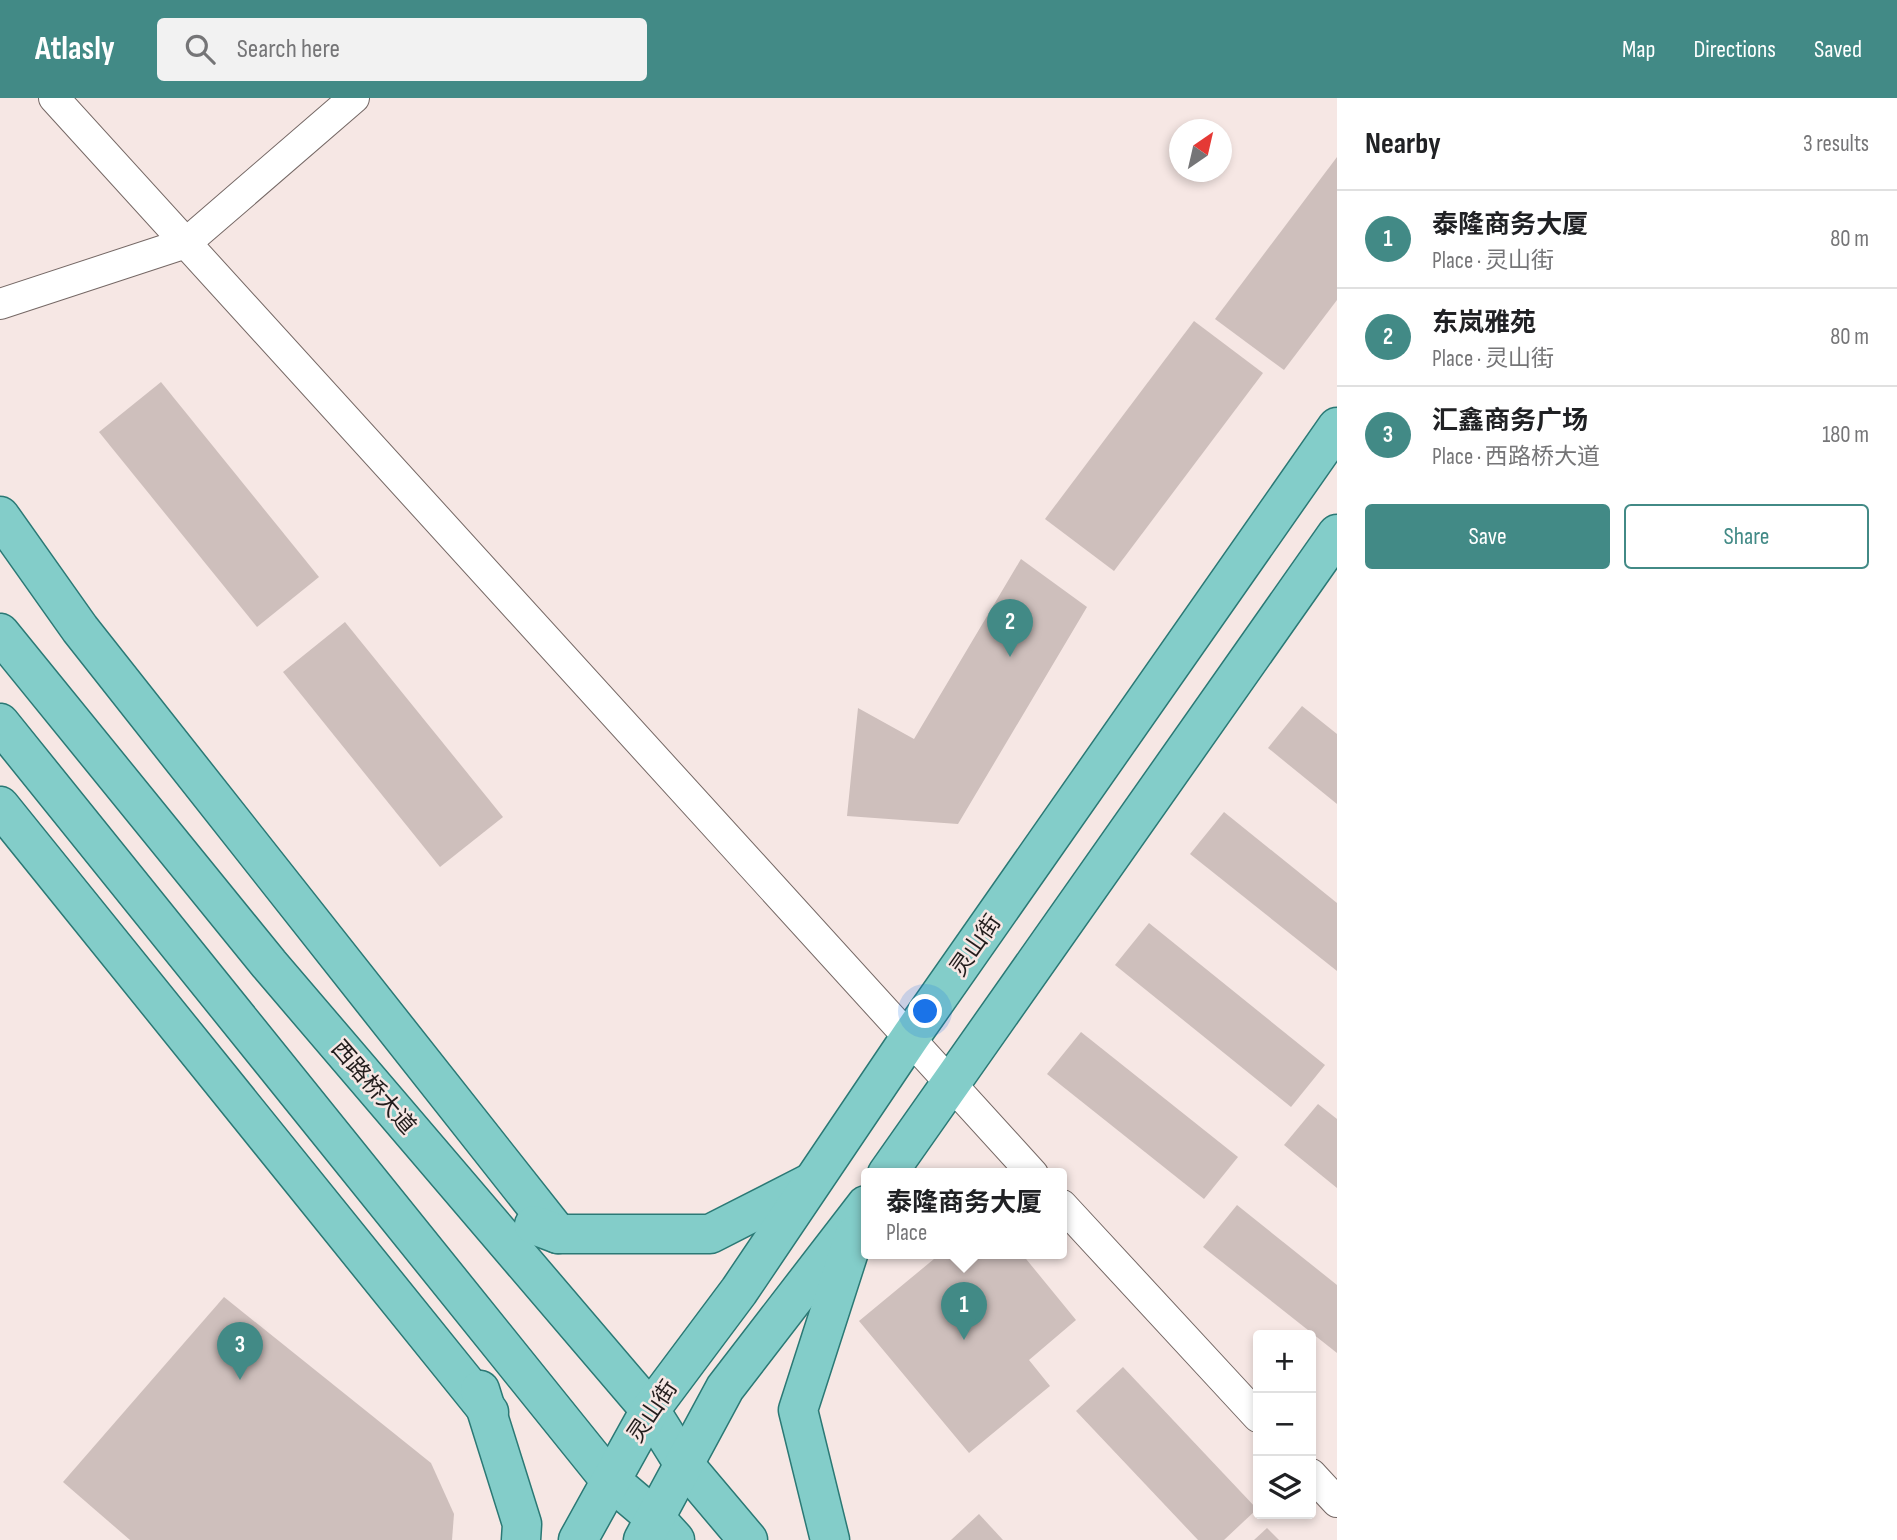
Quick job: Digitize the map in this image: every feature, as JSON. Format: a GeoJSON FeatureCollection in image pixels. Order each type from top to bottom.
{"type":"FeatureCollection","features":[{"type":"Feature","properties":{"kind":"main road","name":"灵山街"},"geometry":{"type":"LineString","coordinates":[[578,1540],[609,1479],[650,1410],[739,1291],[911,1036],[1337,428]]}},
{"type":"Feature","properties":{"kind":"main road"},"geometry":{"type":"LineString","coordinates":[[0,516],[80,629],[558,1234]]}},
{"type":"Feature","properties":{"kind":"main road"},"geometry":{"type":"LineString","coordinates":[[891,1168],[1337,534]]}},
{"type":"Feature","properties":{"kind":"main road","name":"西路桥大道"},"geometry":{"type":"LineString","coordinates":[[0,633],[269,964],[650,1410],[683,1464],[748,1540]]}},
{"type":"Feature","properties":{"kind":"main road"},"geometry":{"type":"LineString","coordinates":[[0,723],[225,999],[423,1252],[609,1479],[658,1533],[683,1464],[725,1388],[861,1211]]}},
{"type":"Feature","properties":{"kind":"main road"},"geometry":{"type":"LineString","coordinates":[[0,806],[489,1412]]}},
{"type":"Feature","properties":{"kind":"main road"},"geometry":{"type":"LineString","coordinates":[[475,1204],[558,1234],[710,1234],[815,1180]]}},
{"type":"Feature","properties":{"kind":"main road"},"geometry":{"type":"LineString","coordinates":[[830,1540],[798,1409],[861,1216]]}},
{"type":"Feature","properties":{"kind":"main road"},"geometry":{"type":"LineString","coordinates":[[423,1252],[489,1412],[522,1524],[522,1540]]}},
{"type":"Feature","properties":{"kind":"lane"},"geometry":{"type":"LineString","coordinates":[[54,98],[911,1036],[1028,1168]]}},
{"type":"Feature","properties":{"kind":"lane"},"geometry":{"type":"LineString","coordinates":[[0,304],[186,243],[354,98]]}},
{"type":"Feature","properties":{"kind":"lane"},"geometry":{"type":"LineString","coordinates":[[1067,1210],[1253,1412]]}},
{"type":"Feature","properties":{"kind":"lane"},"geometry":{"type":"LineString","coordinates":[[1316,1479],[1337,1502]]}},
{"type":"Feature","properties":{"kind":"building"},"geometry":{"type":"Polygon","coordinates":[[[1337,157],[1337,300],[1284,370],[1215,319],[1337,157]]]}},
{"type":"Feature","properties":{"kind":"building"},"geometry":{"type":"Polygon","coordinates":[[[1194,321],[1263,373],[1114,571],[1045,519],[1194,321]]]}},
{"type":"Feature","properties":{"kind":"building"},"geometry":{"type":"Polygon","coordinates":[[[161,382],[319,577],[257,627],[99,432],[161,382]]]}},
{"type":"Feature","properties":{"kind":"building"},"geometry":{"type":"Polygon","coordinates":[[[1021,559],[1087,607],[958,824],[847,816],[858,708],[914,739],[1021,559]]]}},
{"type":"Feature","properties":{"kind":"building"},"geometry":{"type":"Polygon","coordinates":[[[345,622],[503,817],[440,867],[283,672],[345,622]]]}},
{"type":"Feature","properties":{"kind":"building"},"geometry":{"type":"Polygon","coordinates":[[[1302,706],[1337,734],[1337,804],[1268,748],[1302,706]]]}},
{"type":"Feature","properties":{"kind":"building"},"geometry":{"type":"Polygon","coordinates":[[[1224,812],[1337,903],[1337,971],[1190,854],[1224,812]]]}},
{"type":"Feature","properties":{"kind":"building"},"geometry":{"type":"Polygon","coordinates":[[[1149,923],[1325,1065],[1291,1107],[1115,965],[1149,923]]]}},
{"type":"Feature","properties":{"kind":"building"},"geometry":{"type":"Polygon","coordinates":[[[1081,1032],[1238,1157],[1204,1199],[1047,1074],[1081,1032]]]}},
{"type":"Feature","properties":{"kind":"building"},"geometry":{"type":"Polygon","coordinates":[[[1318,1104],[1337,1119],[1337,1188],[1284,1145],[1318,1104]]]}},
{"type":"Feature","properties":{"kind":"building"},"geometry":{"type":"Polygon","coordinates":[[[1237,1205],[1337,1285],[1337,1353],[1316,1336],[1316,1330],[1308,1330],[1203,1247],[1237,1205]]]}},
{"type":"Feature","properties":{"kind":"building"},"geometry":{"type":"Polygon","coordinates":[[[934,1259],[1026,1259],[1076,1320],[1029,1360],[1050,1386],[969,1453],[859,1321],[934,1259]]]}},
{"type":"Feature","properties":{"kind":"building"},"geometry":{"type":"Polygon","coordinates":[[[224,1297],[431,1463],[454,1514],[452,1540],[130,1540],[63,1482],[224,1297]]]}},
{"type":"Feature","properties":{"kind":"building"},"geometry":{"type":"Polygon","coordinates":[[[1123,1367],[1253,1505],[1253,1513],[1224,1540],[1198,1540],[1076,1411],[1123,1367]]]}},
{"type":"Feature","properties":{"kind":"building"},"geometry":{"type":"Polygon","coordinates":[[[979,1514],[1003,1540],[951,1540],[979,1514]]]}},
{"type":"Feature","properties":{"kind":"building"},"geometry":{"type":"Polygon","coordinates":[[[1267,1528],[1279,1540],[1254,1540],[1267,1528]]]}},
{"type":"Feature","properties":{"kind":"place","name":"东岚雅苑"},"geometry":{"type":"Point","coordinates":[1010,657]}},
{"type":"Feature","properties":{"kind":"place","name":"泰隆商务大厦"},"geometry":{"type":"Point","coordinates":[964,1340]}},
{"type":"Feature","properties":{"kind":"place","name":"汇鑫商务广场"},"geometry":{"type":"Point","coordinates":[240,1380]}}]}
